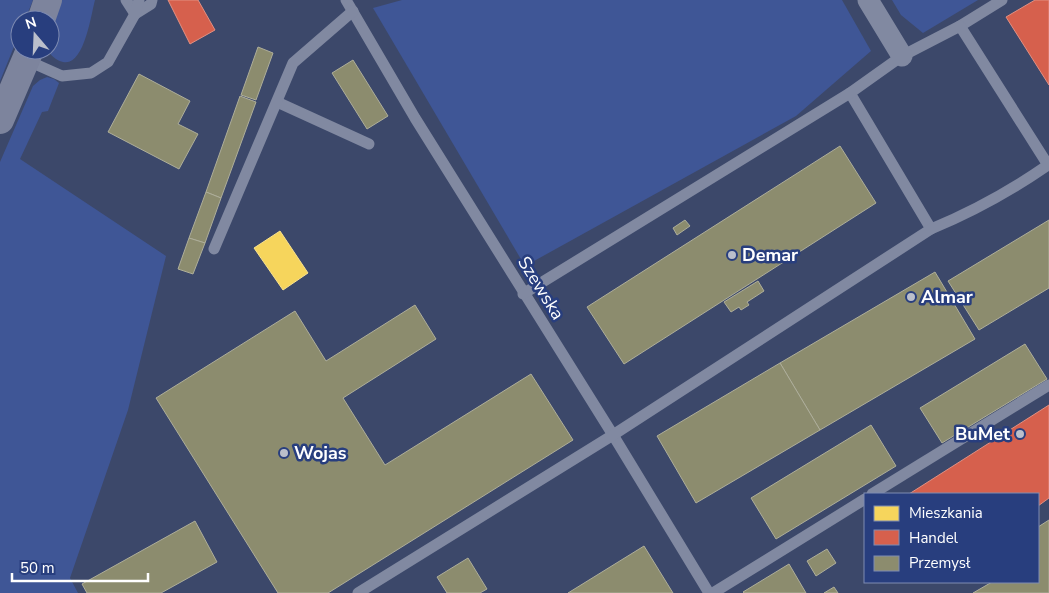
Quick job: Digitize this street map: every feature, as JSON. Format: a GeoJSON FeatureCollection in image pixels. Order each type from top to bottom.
{"type":"FeatureCollection","features":[{"type":"Feature","properties":{"kind":"main road"},"geometry":{"type":"LineString","coordinates":[[0,120],[26,60]]}},
{"type":"Feature","properties":{"kind":"street"},"geometry":{"type":"LineString","coordinates":[[868,0],[902,56]]}},
{"type":"Feature","properties":{"kind":"lane"},"geometry":{"type":"LineString","coordinates":[[126,0],[135,14]]}},
{"type":"Feature","properties":{"kind":"lane"},"geometry":{"type":"LineString","coordinates":[[36,60],[62,76],[91,73],[108,62],[135,14],[139,0]]}},
{"type":"Feature","properties":{"kind":"lane"},"geometry":{"type":"LineString","coordinates":[[135,14],[151,4],[152,0]]}},
{"type":"Feature","properties":{"kind":"lane"},"geometry":{"type":"LineString","coordinates":[[523,294],[850,92],[902,56],[960,26],[1002,0]]}},
{"type":"Feature","properties":{"kind":"lane"},"geometry":{"type":"LineString","coordinates":[[214,249],[293,63],[349,3]]}},
{"type":"Feature","properties":{"kind":"lane","name":"Szewska"},"geometry":{"type":"LineString","coordinates":[[349,3],[415,118],[523,294],[613,435],[709,593]]}},
{"type":"Feature","properties":{"kind":"lane"},"geometry":{"type":"LineString","coordinates":[[358,593],[613,435],[931,229],[962,216],[1048,164],[960,26]]}},
{"type":"Feature","properties":{"kind":"lane"},"geometry":{"type":"LineString","coordinates":[[850,92],[931,229]]}},
{"type":"Feature","properties":{"kind":"lane"},"geometry":{"type":"LineString","coordinates":[[277,102],[369,144]]}},
{"type":"Feature","properties":{"kind":"lane"},"geometry":{"type":"LineString","coordinates":[[874,493],[1049,385]]}},
{"type":"Feature","properties":{"kind":"lane"},"geometry":{"type":"LineString","coordinates":[[713,593],[864,500]]}},
{"type":"Feature","properties":{"kind":"shaded area"},"geometry":{"type":"Polygon","coordinates":[[[0,0],[33,0],[29,10],[10,10],[10,56],[0,81],[0,0]]]}},
{"type":"Feature","properties":{"kind":"shaded area"},"geometry":{"type":"Polygon","coordinates":[[[60,0],[95,0],[89,28],[81,49],[76,57],[70,61],[63,62],[58,60],[60,60],[60,10],[57,10],[60,0]]]}},
{"type":"Feature","properties":{"kind":"shaded area"},"geometry":{"type":"Polygon","coordinates":[[[402,0],[842,0],[871,51],[796,116],[525,266],[373,8],[402,0]]]}},
{"type":"Feature","properties":{"kind":"shaded area"},"geometry":{"type":"Polygon","coordinates":[[[892,0],[978,0],[923,33],[901,15],[892,0]]]}},
{"type":"Feature","properties":{"kind":"shaded area"},"geometry":{"type":"Polygon","coordinates":[[[47,77],[59,83],[48,111],[42,112],[20,159],[166,256],[128,410],[70,578],[78,593],[0,593],[0,162],[33,86],[47,77]]]}},
{"type":"Feature","properties":{"kind":"building: Mieszkania"},"geometry":{"type":"Polygon","coordinates":[[[280,231],[308,273],[283,290],[254,248],[280,231]]]}},
{"type":"Feature","properties":{"kind":"building: Handel"},"geometry":{"type":"Polygon","coordinates":[[[168,0],[198,0],[215,30],[190,44],[168,0]]]}},
{"type":"Feature","properties":{"kind":"building: Handel"},"geometry":{"type":"Polygon","coordinates":[[[1035,0],[1049,0],[1049,85],[1006,17],[1035,0]]]}},
{"type":"Feature","properties":{"kind":"building: Handel"},"geometry":{"type":"Polygon","coordinates":[[[1049,405],[1049,498],[1039,505],[1039,493],[911,493],[1049,405]]]}},
{"type":"Feature","properties":{"kind":"building: Przemysł"},"geometry":{"type":"Polygon","coordinates":[[[258,47],[273,53],[256,100],[241,95],[258,47]]]}},
{"type":"Feature","properties":{"kind":"building: Przemysł"},"geometry":{"type":"Polygon","coordinates":[[[353,60],[388,116],[367,129],[332,73],[353,60]]]}},
{"type":"Feature","properties":{"kind":"building: Przemysł"},"geometry":{"type":"Polygon","coordinates":[[[139,74],[190,101],[178,124],[198,134],[179,169],[108,132],[139,74]]]}},
{"type":"Feature","properties":{"kind":"building: Przemysł"},"geometry":{"type":"Polygon","coordinates":[[[240,96],[256,102],[221,198],[206,192],[240,96]]]}},
{"type":"Feature","properties":{"kind":"building: Przemysł","name":"Demar"},"geometry":{"type":"Polygon","coordinates":[[[840,146],[876,203],[624,364],[587,307],[840,146]]]}},
{"type":"Feature","properties":{"kind":"building: Przemysł"},"geometry":{"type":"Polygon","coordinates":[[[206,192],[221,198],[205,243],[189,238],[206,192]]]}},
{"type":"Feature","properties":{"kind":"building: Przemysł"},"geometry":{"type":"Polygon","coordinates":[[[685,220],[690,226],[677,235],[673,228],[685,220]]]}},
{"type":"Feature","properties":{"kind":"building: Przemysł"},"geometry":{"type":"Polygon","coordinates":[[[1049,220],[1049,288],[979,330],[948,281],[1049,220]]]}},
{"type":"Feature","properties":{"kind":"building: Przemysł"},"geometry":{"type":"Polygon","coordinates":[[[189,238],[205,243],[193,274],[178,269],[189,238]]]}},
{"type":"Feature","properties":{"kind":"building: Przemysł"},"geometry":{"type":"Polygon","coordinates":[[[935,272],[975,339],[820,430],[780,363],[935,272]]]}},
{"type":"Feature","properties":{"kind":"building: Przemysł"},"geometry":{"type":"Polygon","coordinates":[[[758,281],[764,291],[747,302],[749,305],[741,310],[739,307],[731,312],[724,302],[758,281]]]}},
{"type":"Feature","properties":{"kind":"building: Przemysł","name":"Wojas"},"geometry":{"type":"Polygon","coordinates":[[[415,305],[436,339],[343,398],[385,465],[531,374],[573,440],[328,593],[278,593],[156,398],[295,311],[326,361],[415,305]]]}},
{"type":"Feature","properties":{"kind":"building: Przemysł"},"geometry":{"type":"Polygon","coordinates":[[[1025,344],[1047,379],[942,443],[920,408],[1025,344]]]}},
{"type":"Feature","properties":{"kind":"building: Przemysł"},"geometry":{"type":"Polygon","coordinates":[[[780,363],[820,430],[696,503],[657,436],[780,363]]]}},
{"type":"Feature","properties":{"kind":"building: Przemysł"},"geometry":{"type":"Polygon","coordinates":[[[871,425],[896,466],[776,539],[751,498],[871,425]]]}},
{"type":"Feature","properties":{"kind":"building: Przemysł"},"geometry":{"type":"Polygon","coordinates":[[[1049,520],[1049,593],[973,593],[990,583],[1039,583],[1039,526],[1049,520]]]}},
{"type":"Feature","properties":{"kind":"building: Przemysł"},"geometry":{"type":"Polygon","coordinates":[[[195,521],[217,562],[161,593],[87,593],[82,584],[195,521]]]}},
{"type":"Feature","properties":{"kind":"building: Przemysł"},"geometry":{"type":"Polygon","coordinates":[[[644,546],[673,593],[568,593],[644,546]]]}},
{"type":"Feature","properties":{"kind":"building: Przemysł"},"geometry":{"type":"Polygon","coordinates":[[[827,549],[836,563],[816,576],[807,561],[827,549]]]}},
{"type":"Feature","properties":{"kind":"building: Przemysł"},"geometry":{"type":"Polygon","coordinates":[[[468,558],[487,589],[480,593],[447,593],[437,577],[468,558]]]}},
{"type":"Feature","properties":{"kind":"building: Przemysł"},"geometry":{"type":"Polygon","coordinates":[[[789,564],[806,593],[743,592],[789,564]]]}},
{"type":"Feature","properties":{"kind":"building: Przemysł"},"geometry":{"type":"Polygon","coordinates":[[[834,587],[838,593],[824,593],[834,587]]]}},
{"type":"Feature","properties":{"kind":"place","name":"Demar"},"geometry":{"type":"Point","coordinates":[732,255]}},
{"type":"Feature","properties":{"kind":"place","name":"Almar"},"geometry":{"type":"Point","coordinates":[911,297]}},
{"type":"Feature","properties":{"kind":"place","name":"BuMet"},"geometry":{"type":"Point","coordinates":[1020,434]}},
{"type":"Feature","properties":{"kind":"place","name":"Wojas"},"geometry":{"type":"Point","coordinates":[284,453]}}]}
